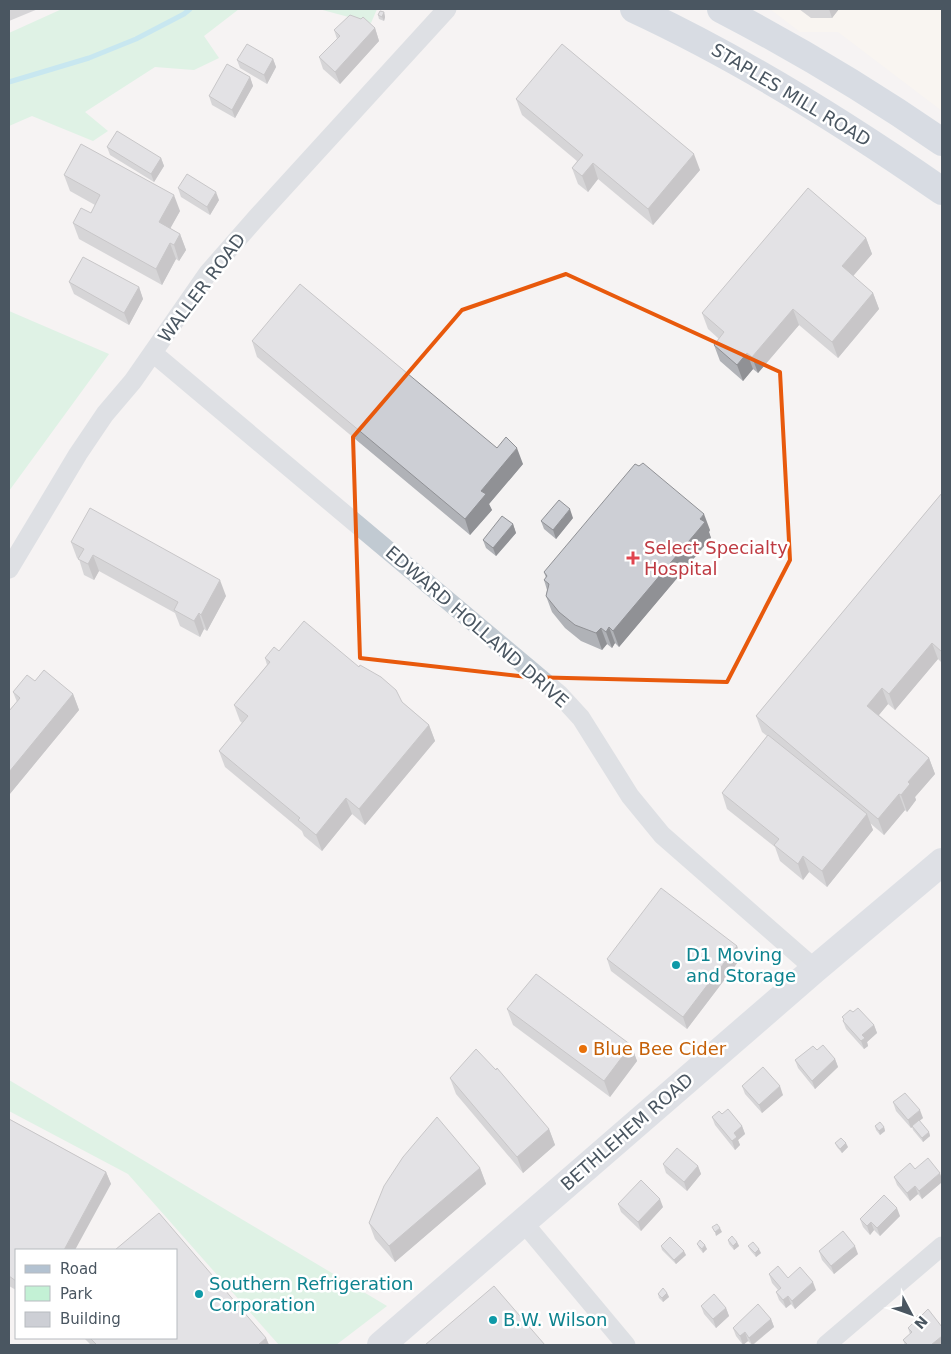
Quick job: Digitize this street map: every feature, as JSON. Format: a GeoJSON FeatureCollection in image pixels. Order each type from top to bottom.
{"type":"FeatureCollection","features":[{"type":"Feature","properties":{"kind":"main road","name":"STAPLES MILL ROAD"},"geometry":{"type":"LineString","coordinates":[[634,9],[764,76],[839,121],[942,191]]}},
{"type":"Feature","properties":{"kind":"main road"},"geometry":{"type":"LineString","coordinates":[[721,9],[785,42],[942,142]]}},
{"type":"Feature","properties":{"kind":"street","name":"WALLER ROAD"},"geometry":{"type":"LineString","coordinates":[[9,568],[78,454],[105,414],[133,381],[208,273],[235,241],[448,9]]}},
{"type":"Feature","properties":{"kind":"street","name":"EDWARD HOLLAND DRIVE"},"geometry":{"type":"LineString","coordinates":[[153,353],[559,694],[581,718],[630,796],[658,830],[815,969]]}},
{"type":"Feature","properties":{"kind":"street","name":"BETHLEHEM ROAD"},"geometry":{"type":"LineString","coordinates":[[382,1345],[815,969],[942,862]]}},
{"type":"Feature","properties":{"kind":"street"},"geometry":{"type":"LineString","coordinates":[[522,1222],[626,1345]]}},
{"type":"Feature","properties":{"kind":"street"},"geometry":{"type":"LineString","coordinates":[[826,1345],[942,1246]]}},
{"type":"Feature","properties":{"kind":"highlighted area"},"geometry":{"type":"Polygon","coordinates":[[[566,274],[780,372],[790,560],[727,682],[527,677],[360,658],[353,437],[462,310],[566,274]]]}},
{"type":"Feature","properties":{"kind":"shaded area"},"geometry":{"type":"Polygon","coordinates":[[[770,9],[942,9],[942,111],[838,32],[800,32],[770,9]]]}},
{"type":"Feature","properties":{"kind":"green space"},"geometry":{"type":"Polygon","coordinates":[[[62,9],[239,9],[204,36],[219,58],[194,70],[155,67],[85,112],[108,131],[93,141],[32,116],[9,126],[9,33],[62,9]]]}},
{"type":"Feature","properties":{"kind":"green space"},"geometry":{"type":"Polygon","coordinates":[[[319,9],[377,9],[371,23],[319,9]]]}},
{"type":"Feature","properties":{"kind":"green space"},"geometry":{"type":"Polygon","coordinates":[[[9,311],[109,354],[9,491],[9,311]]]}},
{"type":"Feature","properties":{"kind":"green space"},"geometry":{"type":"Polygon","coordinates":[[[9,1080],[387,1306],[336,1345],[279,1345],[128,1174],[9,1111],[9,1080]]]}},
{"type":"Feature","properties":{"kind":"building"},"geometry":{"type":"Polygon","coordinates":[[[380,11],[384,12],[382,17],[378,15],[380,11]]]}},
{"type":"Feature","properties":{"kind":"building"},"geometry":{"type":"Polygon","coordinates":[[[350,15],[361,19],[363,17],[375,28],[335,72],[319,57],[340,36],[334,30],[350,15]]]}},
{"type":"Feature","properties":{"kind":"building"},"geometry":{"type":"Polygon","coordinates":[[[247,44],[273,59],[264,75],[237,60],[247,44]]]}},
{"type":"Feature","properties":{"kind":"building"},"geometry":{"type":"Polygon","coordinates":[[[562,44],[694,154],[648,209],[593,163],[582,176],[572,168],[583,155],[516,99],[562,44]]]}},
{"type":"Feature","properties":{"kind":"building"},"geometry":{"type":"Polygon","coordinates":[[[227,64],[250,77],[232,110],[209,96],[227,64]]]}},
{"type":"Feature","properties":{"kind":"building"},"geometry":{"type":"Polygon","coordinates":[[[117,131],[161,158],[151,174],[107,147],[117,131]]]}},
{"type":"Feature","properties":{"kind":"building"},"geometry":{"type":"Polygon","coordinates":[[[81,144],[174,195],[159,222],[180,234],[174,245],[170,243],[156,269],[73,223],[81,208],[91,213],[100,195],[64,175],[81,144]]]}},
{"type":"Feature","properties":{"kind":"building"},"geometry":{"type":"Polygon","coordinates":[[[187,174],[216,192],[207,207],[178,188],[187,174]]]}},
{"type":"Feature","properties":{"kind":"building"},"geometry":{"type":"Polygon","coordinates":[[[808,188],[866,238],[842,266],[873,293],[832,342],[793,309],[752,357],[747,353],[737,365],[714,345],[724,332],[702,313],[808,188]]]}},
{"type":"Feature","properties":{"kind":"building"},"geometry":{"type":"Polygon","coordinates":[[[83,257],[139,287],[124,313],[69,282],[83,257]]]}},
{"type":"Feature","properties":{"kind":"building"},"geometry":{"type":"Polygon","coordinates":[[[300,284],[497,448],[506,437],[517,448],[481,491],[486,494],[465,519],[252,341],[300,284]]]}},
{"type":"Feature","properties":{"kind":"building"},"geometry":{"type":"Polygon","coordinates":[[[643,463],[704,514],[700,519],[705,522],[613,631],[609,627],[606,632],[601,628],[596,633],[575,625],[559,612],[546,596],[549,584],[544,580],[547,576],[544,572],[635,464],[639,466],[643,463]]]}},
{"type":"Feature","properties":{"kind":"building"},"geometry":{"type":"Polygon","coordinates":[[[942,493],[942,652],[932,643],[889,694],[882,688],[867,706],[929,758],[908,782],[910,784],[901,795],[899,794],[878,819],[756,716],[942,493]]]}},
{"type":"Feature","properties":{"kind":"building"},"geometry":{"type":"Polygon","coordinates":[[[559,500],[570,509],[553,530],[541,521],[559,500]]]}},
{"type":"Feature","properties":{"kind":"building"},"geometry":{"type":"Polygon","coordinates":[[[90,508],[220,580],[201,615],[199,613],[194,621],[174,610],[178,602],[93,555],[88,564],[78,559],[84,549],[71,542],[90,508]]]}},
{"type":"Feature","properties":{"kind":"building"},"geometry":{"type":"Polygon","coordinates":[[[502,516],[513,524],[493,548],[483,540],[502,516]]]}},
{"type":"Feature","properties":{"kind":"building"},"geometry":{"type":"Polygon","coordinates":[[[304,621],[359,667],[360,665],[381,677],[396,690],[402,702],[429,725],[359,809],[346,798],[316,835],[298,820],[300,818],[219,751],[248,716],[234,705],[270,662],[265,658],[274,647],[279,651],[304,621]]]}},
{"type":"Feature","properties":{"kind":"building"},"geometry":{"type":"Polygon","coordinates":[[[44,670],[73,694],[9,772],[9,711],[20,698],[13,692],[27,675],[35,681],[44,670]]]}},
{"type":"Feature","properties":{"kind":"building"},"geometry":{"type":"Polygon","coordinates":[[[768,735],[867,814],[822,871],[803,856],[798,864],[774,845],[779,839],[722,793],[768,735]]]}},
{"type":"Feature","properties":{"kind":"building","name":"D1 Moving and Storage"},"geometry":{"type":"Polygon","coordinates":[[[661,888],[737,946],[683,1017],[607,959],[661,888]]]}},
{"type":"Feature","properties":{"kind":"building"},"geometry":{"type":"Polygon","coordinates":[[[536,974],[631,1045],[604,1081],[507,1009],[536,974]]]}},
{"type":"Feature","properties":{"kind":"building"},"geometry":{"type":"Polygon","coordinates":[[[858,1008],[874,1025],[862,1035],[865,1038],[861,1041],[843,1021],[842,1017],[850,1010],[853,1012],[858,1008]]]}},
{"type":"Feature","properties":{"kind":"building"},"geometry":{"type":"Polygon","coordinates":[[[823,1045],[835,1059],[812,1081],[795,1060],[813,1046],[817,1050],[823,1045]]]}},
{"type":"Feature","properties":{"kind":"building"},"geometry":{"type":"Polygon","coordinates":[[[476,1049],[496,1070],[497,1068],[549,1129],[517,1157],[450,1078],[476,1049]]]}},
{"type":"Feature","properties":{"kind":"building"},"geometry":{"type":"Polygon","coordinates":[[[763,1067],[780,1086],[759,1105],[742,1086],[763,1067]]]}},
{"type":"Feature","properties":{"kind":"building"},"geometry":{"type":"Polygon","coordinates":[[[905,1093],[920,1110],[908,1120],[893,1102],[905,1093]]]}},
{"type":"Feature","properties":{"kind":"building"},"geometry":{"type":"Polygon","coordinates":[[[728,1109],[742,1126],[734,1133],[737,1137],[732,1141],[712,1117],[719,1111],[722,1114],[728,1109]]]}},
{"type":"Feature","properties":{"kind":"building"},"geometry":{"type":"Polygon","coordinates":[[[437,1117],[480,1168],[389,1246],[369,1223],[384,1186],[403,1157],[437,1117]]]}},
{"type":"Feature","properties":{"kind":"building"},"geometry":{"type":"Polygon","coordinates":[[[9,1119],[106,1172],[65,1249],[15,1249],[15,1280],[9,1276],[9,1119]]]}},
{"type":"Feature","properties":{"kind":"building"},"geometry":{"type":"Polygon","coordinates":[[[919,1120],[929,1132],[922,1138],[912,1126],[919,1120]]]}},
{"type":"Feature","properties":{"kind":"building"},"geometry":{"type":"Polygon","coordinates":[[[880,1122],[884,1127],[879,1131],[875,1126],[880,1122]]]}},
{"type":"Feature","properties":{"kind":"building"},"geometry":{"type":"Polygon","coordinates":[[[841,1138],[846,1143],[840,1149],[835,1143],[841,1138]]]}},
{"type":"Feature","properties":{"kind":"building"},"geometry":{"type":"Polygon","coordinates":[[[677,1148],[698,1166],[684,1182],[663,1164],[677,1148]]]}},
{"type":"Feature","properties":{"kind":"building"},"geometry":{"type":"Polygon","coordinates":[[[928,1158],[940,1173],[919,1191],[915,1186],[907,1193],[894,1177],[910,1163],[915,1169],[928,1158]]]}},
{"type":"Feature","properties":{"kind":"building"},"geometry":{"type":"Polygon","coordinates":[[[641,1180],[660,1199],[638,1222],[618,1204],[641,1180]]]}},
{"type":"Feature","properties":{"kind":"building"},"geometry":{"type":"Polygon","coordinates":[[[884,1195],[897,1208],[877,1228],[871,1222],[867,1226],[860,1219],[884,1195]]]}},
{"type":"Feature","properties":{"kind":"building","name":"Southern Refrigeration Corporation"},"geometry":{"type":"Polygon","coordinates":[[[159,1213],[266,1338],[258,1345],[97,1345],[91,1339],[178,1339],[178,1249],[116,1249],[159,1213]]]}},
{"type":"Feature","properties":{"kind":"building"},"geometry":{"type":"Polygon","coordinates":[[[717,1224],[720,1228],[715,1232],[712,1227],[717,1224]]]}},
{"type":"Feature","properties":{"kind":"building"},"geometry":{"type":"Polygon","coordinates":[[[843,1231],[855,1246],[831,1266],[819,1251],[843,1231]]]}},
{"type":"Feature","properties":{"kind":"building"},"geometry":{"type":"Polygon","coordinates":[[[732,1236],[737,1242],[733,1246],[728,1240],[732,1236]]]}},
{"type":"Feature","properties":{"kind":"building"},"geometry":{"type":"Polygon","coordinates":[[[670,1237],[684,1251],[674,1260],[661,1246],[670,1237]]]}},
{"type":"Feature","properties":{"kind":"building"},"geometry":{"type":"Polygon","coordinates":[[[700,1240],[705,1245],[702,1249],[697,1244],[700,1240]]]}},
{"type":"Feature","properties":{"kind":"building"},"geometry":{"type":"Polygon","coordinates":[[[753,1242],[759,1249],[755,1253],[748,1246],[753,1242]]]}},
{"type":"Feature","properties":{"kind":"building"},"geometry":{"type":"Polygon","coordinates":[[[778,1266],[788,1278],[800,1267],[813,1282],[792,1301],[788,1296],[783,1300],[776,1292],[781,1288],[769,1274],[778,1266]]]}},
{"type":"Feature","properties":{"kind":"building","name":"B.W. Wilson"},"geometry":{"type":"Polygon","coordinates":[[[494,1286],[545,1345],[425,1345],[494,1286]]]}},
{"type":"Feature","properties":{"kind":"building"},"geometry":{"type":"Polygon","coordinates":[[[663,1288],[667,1293],[662,1298],[658,1294],[663,1288]]]}},
{"type":"Feature","properties":{"kind":"building"},"geometry":{"type":"Polygon","coordinates":[[[714,1294],[726,1308],[713,1319],[701,1306],[714,1294]]]}},
{"type":"Feature","properties":{"kind":"building"},"geometry":{"type":"Polygon","coordinates":[[[758,1304],[771,1319],[749,1338],[745,1332],[740,1336],[733,1328],[758,1304]]]}},
{"type":"Feature","properties":{"kind":"building"},"geometry":{"type":"Polygon","coordinates":[[[928,1309],[942,1327],[942,1336],[931,1345],[908,1345],[903,1340],[912,1332],[908,1328],[918,1315],[920,1317],[928,1309]]]}},
{"type":"Feature","properties":{"kind":"waterway"},"geometry":{"type":"LineString","coordinates":[[9,82],[89,58],[136,39],[190,9]]}},
{"type":"Feature","properties":{"kind":"place","name":"Select Specialty Hospital"},"geometry":{"type":"Point","coordinates":[633,558]}},
{"type":"Feature","properties":{"kind":"place","name":"D1 Moving and Storage"},"geometry":{"type":"Point","coordinates":[676,965]}},
{"type":"Feature","properties":{"kind":"place","name":"Blue Bee Cider"},"geometry":{"type":"Point","coordinates":[583,1049]}},
{"type":"Feature","properties":{"kind":"place","name":"Southern Refrigeration Corporation"},"geometry":{"type":"Point","coordinates":[199,1294]}},
{"type":"Feature","properties":{"kind":"place","name":"B.W. Wilson"},"geometry":{"type":"Point","coordinates":[493,1320]}}]}
